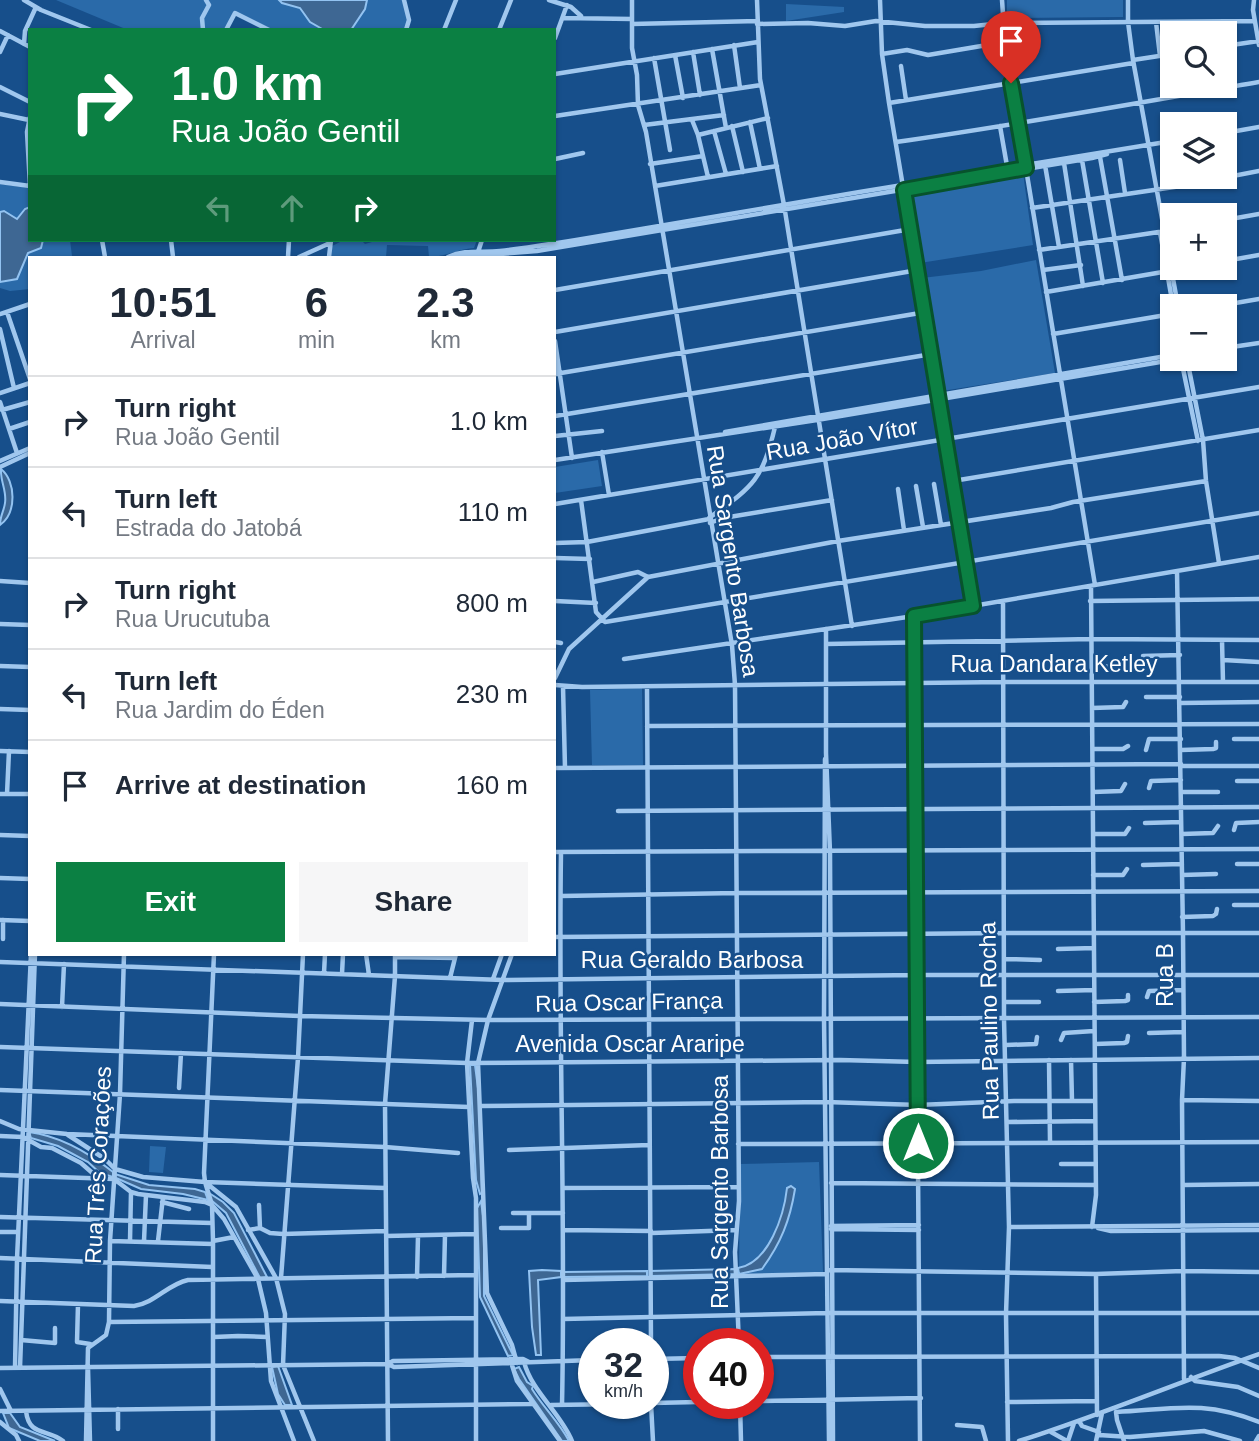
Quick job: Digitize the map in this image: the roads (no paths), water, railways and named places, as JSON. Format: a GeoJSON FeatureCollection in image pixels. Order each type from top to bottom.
{"type":"FeatureCollection","features":[{"type":"Feature","properties":{"kind":"street"},"geometry":{"type":"LineString","coordinates":[[24,0],[86,28]]}},
{"type":"Feature","properties":{"kind":"street"},"geometry":{"type":"LineString","coordinates":[[203,28],[203,16],[209,6],[206,0]]}},
{"type":"Feature","properties":{"kind":"street"},"geometry":{"type":"LineString","coordinates":[[404,0],[408,16],[406,28]]}},
{"type":"Feature","properties":{"kind":"street"},"geometry":{"type":"LineString","coordinates":[[445,28],[456,0]]}},
{"type":"Feature","properties":{"kind":"street"},"geometry":{"type":"LineString","coordinates":[[500,28],[511,0]]}},
{"type":"Feature","properties":{"kind":"street"},"geometry":{"type":"LineString","coordinates":[[549,0],[569,6],[584,18]]}},
{"type":"Feature","properties":{"kind":"street"},"geometry":{"type":"LineString","coordinates":[[556,36],[569,6],[578,0]]}},
{"type":"Feature","properties":{"kind":"street","name":"Rua Sargento Barbosa"},"geometry":{"type":"LineString","coordinates":[[632,0],[633,61],[637,75],[638,105],[655,186],[732,645],[737,852],[736,1230],[738,1328]]}},
{"type":"Feature","properties":{"kind":"street"},"geometry":{"type":"LineString","coordinates":[[757,0],[761,85],[777,166],[852,626]]}},
{"type":"Feature","properties":{"kind":"street"},"geometry":{"type":"LineString","coordinates":[[880,0],[882,54],[889,103],[973,606]]}},
{"type":"Feature","properties":{"kind":"street"},"geometry":{"type":"LineString","coordinates":[[1002,0],[1011,83],[1076,461],[1093,585],[1090,601],[1096,1185],[1090,1226]]}},
{"type":"Feature","properties":{"kind":"street"},"geometry":{"type":"LineString","coordinates":[[1128,0],[1133,62],[1160,206]]}},
{"type":"Feature","properties":{"kind":"street"},"geometry":{"type":"LineString","coordinates":[[1237,45],[1259,42],[1254,0]]}},
{"type":"Feature","properties":{"kind":"street"},"geometry":{"type":"LineString","coordinates":[[29,28],[36,6]]}},
{"type":"Feature","properties":{"kind":"street"},"geometry":{"type":"LineString","coordinates":[[227,28],[234,13],[265,28]]}},
{"type":"Feature","properties":{"kind":"street"},"geometry":{"type":"LineString","coordinates":[[563,18],[845,26],[881,22],[932,26],[1160,22]]}},
{"type":"Feature","properties":{"kind":"street"},"geometry":{"type":"LineString","coordinates":[[1237,21],[1255,21]]}},
{"type":"Feature","properties":{"kind":"street"},"geometry":{"type":"LineString","coordinates":[[889,103],[1160,56],[1156,22]]}},
{"type":"Feature","properties":{"kind":"street"},"geometry":{"type":"LineString","coordinates":[[0,30],[27,45],[28,32]]}},
{"type":"Feature","properties":{"kind":"street"},"geometry":{"type":"LineString","coordinates":[[0,52],[8,35]]}},
{"type":"Feature","properties":{"kind":"street"},"geometry":{"type":"LineString","coordinates":[[556,74],[758,42]]}},
{"type":"Feature","properties":{"kind":"street"},"geometry":{"type":"LineString","coordinates":[[882,54],[906,50],[928,55],[1005,42]]}},
{"type":"Feature","properties":{"kind":"street"},"geometry":{"type":"LineString","coordinates":[[734,45],[740,88]]}},
{"type":"Feature","properties":{"kind":"street"},"geometry":{"type":"LineString","coordinates":[[712,49],[724,115],[743,172]]}},
{"type":"Feature","properties":{"kind":"street"},"geometry":{"type":"LineString","coordinates":[[693,52],[700,95]]}},
{"type":"Feature","properties":{"kind":"street"},"geometry":{"type":"LineString","coordinates":[[675,55],[683,98]]}},
{"type":"Feature","properties":{"kind":"street"},"geometry":{"type":"LineString","coordinates":[[654,58],[670,150]]}},
{"type":"Feature","properties":{"kind":"street"},"geometry":{"type":"LineString","coordinates":[[901,66],[906,100]]}},
{"type":"Feature","properties":{"kind":"street"},"geometry":{"type":"LineString","coordinates":[[896,142],[962,134],[1018,122],[1259,82]]}},
{"type":"Feature","properties":{"kind":"street"},"geometry":{"type":"LineString","coordinates":[[556,116],[761,85]]}},
{"type":"Feature","properties":{"kind":"street"},"geometry":{"type":"LineString","coordinates":[[0,88],[28,101]]}},
{"type":"Feature","properties":{"kind":"street"},"geometry":{"type":"LineString","coordinates":[[0,114],[28,119]]}},
{"type":"Feature","properties":{"kind":"street"},"geometry":{"type":"LineString","coordinates":[[644,125],[724,115]]}},
{"type":"Feature","properties":{"kind":"street"},"geometry":{"type":"LineString","coordinates":[[698,135],[768,118]]}},
{"type":"Feature","properties":{"kind":"street"},"geometry":{"type":"LineString","coordinates":[[692,120],[708,177]]}},
{"type":"Feature","properties":{"kind":"street"},"geometry":{"type":"LineString","coordinates":[[750,122],[760,169]]}},
{"type":"Feature","properties":{"kind":"street"},"geometry":{"type":"LineString","coordinates":[[28,126],[28,150]]}},
{"type":"Feature","properties":{"kind":"street"},"geometry":{"type":"LineString","coordinates":[[1000,126],[1007,166]]}},
{"type":"Feature","properties":{"kind":"street"},"geometry":{"type":"LineString","coordinates":[[1237,131],[1259,127]]}},
{"type":"Feature","properties":{"kind":"street"},"geometry":{"type":"LineString","coordinates":[[714,131],[726,174]]}},
{"type":"Feature","properties":{"kind":"street"},"geometry":{"type":"LineString","coordinates":[[903,187],[1007,166],[1045,166],[1082,160],[1160,143]]}},
{"type":"Feature","properties":{"kind":"street"},"geometry":{"type":"LineString","coordinates":[[556,159],[583,153]]}},
{"type":"Feature","properties":{"kind":"street"},"geometry":{"type":"LineString","coordinates":[[451,256],[462,252],[478,255],[537,250],[1100,155]]}},
{"type":"Feature","properties":{"kind":"street"},"geometry":{"type":"LineString","coordinates":[[1100,155],[1122,280]]}},
{"type":"Feature","properties":{"kind":"street"},"geometry":{"type":"LineString","coordinates":[[650,164],[703,156]]}},
{"type":"Feature","properties":{"kind":"street"},"geometry":{"type":"LineString","coordinates":[[1082,160],[1103,283]]}},
{"type":"Feature","properties":{"kind":"street"},"geometry":{"type":"LineString","coordinates":[[1120,160],[1125,193]]}},
{"type":"Feature","properties":{"kind":"street"},"geometry":{"type":"LineString","coordinates":[[1063,163],[1083,286]]}},
{"type":"Feature","properties":{"kind":"street"},"geometry":{"type":"LineString","coordinates":[[655,186],[777,166]]}},
{"type":"Feature","properties":{"kind":"street"},"geometry":{"type":"LineString","coordinates":[[1045,166],[1059,247]]}},
{"type":"Feature","properties":{"kind":"street"},"geometry":{"type":"LineString","coordinates":[[1032,208],[1259,171]]}},
{"type":"Feature","properties":{"kind":"street"},"geometry":{"type":"LineString","coordinates":[[0,182],[28,186]]}},
{"type":"Feature","properties":{"kind":"street"},"geometry":{"type":"LineString","coordinates":[[1237,217],[1259,214]]}},
{"type":"Feature","properties":{"kind":"street"},"geometry":{"type":"LineString","coordinates":[[556,290],[911,229]]}},
{"type":"Feature","properties":{"kind":"street"},"geometry":{"type":"LineString","coordinates":[[1039,250],[1160,231]]}},
{"type":"Feature","properties":{"kind":"street"},"geometry":{"type":"LineString","coordinates":[[301,256],[330,242]]}},
{"type":"Feature","properties":{"kind":"street"},"geometry":{"type":"LineString","coordinates":[[1237,259],[1259,255]]}},
{"type":"Feature","properties":{"kind":"street"},"geometry":{"type":"LineString","coordinates":[[1043,270],[1080,265]]}},
{"type":"Feature","properties":{"kind":"street"},"geometry":{"type":"LineString","coordinates":[[556,332],[918,271]]}},
{"type":"Feature","properties":{"kind":"street"},"geometry":{"type":"LineString","coordinates":[[1046,292],[1160,273]]}},
{"type":"Feature","properties":{"kind":"street"},"geometry":{"type":"LineString","coordinates":[[1237,303],[1259,299]]}},
{"type":"Feature","properties":{"kind":"street"},"geometry":{"type":"LineString","coordinates":[[0,312],[28,305]]}},
{"type":"Feature","properties":{"kind":"street"},"geometry":{"type":"LineString","coordinates":[[7,312],[28,375]]}},
{"type":"Feature","properties":{"kind":"street"},"geometry":{"type":"LineString","coordinates":[[558,374],[926,312]]}},
{"type":"Feature","properties":{"kind":"street"},"geometry":{"type":"LineString","coordinates":[[1053,334],[1160,316]]}},
{"type":"Feature","properties":{"kind":"street"},"geometry":{"type":"LineString","coordinates":[[0,329],[14,388]]}},
{"type":"Feature","properties":{"kind":"street"},"geometry":{"type":"LineString","coordinates":[[1237,346],[1259,342]]}},
{"type":"Feature","properties":{"kind":"street"},"geometry":{"type":"LineString","coordinates":[[556,352],[572,458]]}},
{"type":"Feature","properties":{"kind":"street"},"geometry":{"type":"LineString","coordinates":[[556,416],[932,354]]}},
{"type":"Feature","properties":{"kind":"street"},"geometry":{"type":"LineString","coordinates":[[1060,377],[1160,357]]}},
{"type":"Feature","properties":{"kind":"street"},"geometry":{"type":"LineString","coordinates":[[556,460],[1160,362]]}},
{"type":"Feature","properties":{"kind":"street"},"geometry":{"type":"LineString","coordinates":[[1184,371],[1192,399]]}},
{"type":"Feature","properties":{"kind":"street"},"geometry":{"type":"LineString","coordinates":[[1188,371],[1219,563]]}},
{"type":"Feature","properties":{"kind":"street"},"geometry":{"type":"LineString","coordinates":[[0,393],[28,382]]}},
{"type":"Feature","properties":{"kind":"street","name":"Rua João Vítor"},"geometry":{"type":"LineString","coordinates":[[556,504],[1259,387]]}},
{"type":"Feature","properties":{"kind":"street"},"geometry":{"type":"LineString","coordinates":[[0,402],[17,453]]}},
{"type":"Feature","properties":{"kind":"street"},"geometry":{"type":"LineString","coordinates":[[2,410],[28,403]]}},
{"type":"Feature","properties":{"kind":"street"},"geometry":{"type":"LineString","coordinates":[[696,438],[817,418]]}},
{"type":"Feature","properties":{"kind":"street"},"geometry":{"type":"LineString","coordinates":[[9,429],[28,423]]}},
{"type":"Feature","properties":{"kind":"street"},"geometry":{"type":"LineString","coordinates":[[709,520],[749,488],[761,470],[775,427]]}},
{"type":"Feature","properties":{"kind":"street"},"geometry":{"type":"LineString","coordinates":[[953,481],[1259,430]]}},
{"type":"Feature","properties":{"kind":"street"},"geometry":{"type":"LineString","coordinates":[[556,436],[602,431]]}},
{"type":"Feature","properties":{"kind":"street"},"geometry":{"type":"LineString","coordinates":[[0,461],[28,448]]}},
{"type":"Feature","properties":{"kind":"street"},"geometry":{"type":"LineString","coordinates":[[602,452],[609,495]]}},
{"type":"Feature","properties":{"kind":"street"},"geometry":{"type":"LineString","coordinates":[[0,467],[28,454]]}},
{"type":"Feature","properties":{"kind":"street"},"geometry":{"type":"LineString","coordinates":[[593,582],[1206,481]]}},
{"type":"Feature","properties":{"kind":"street"},"geometry":{"type":"LineString","coordinates":[[934,484],[941,525]]}},
{"type":"Feature","properties":{"kind":"street"},"geometry":{"type":"LineString","coordinates":[[916,486],[923,527]]}},
{"type":"Feature","properties":{"kind":"street"},"geometry":{"type":"LineString","coordinates":[[898,489],[904,530]]}},
{"type":"Feature","properties":{"kind":"street"},"geometry":{"type":"LineString","coordinates":[[580,500],[600,617]]}},
{"type":"Feature","properties":{"kind":"street"},"geometry":{"type":"LineString","coordinates":[[556,543],[587,542],[832,500]]}},
{"type":"Feature","properties":{"kind":"street"},"geometry":{"type":"LineString","coordinates":[[600,617],[724,604],[1259,513]]}},
{"type":"Feature","properties":{"kind":"street"},"geometry":{"type":"LineString","coordinates":[[624,659],[852,626],[1259,557]]}},
{"type":"Feature","properties":{"kind":"street"},"geometry":{"type":"LineString","coordinates":[[556,558],[590,559]]}},
{"type":"Feature","properties":{"kind":"street","name":"Rua B"},"geometry":{"type":"LineString","coordinates":[[1177,571],[1182,792],[1184,1380]]}},
{"type":"Feature","properties":{"kind":"street"},"geometry":{"type":"LineString","coordinates":[[556,676],[566,652],[645,575]]}},
{"type":"Feature","properties":{"kind":"street"},"geometry":{"type":"LineString","coordinates":[[0,581],[28,583]]}},
{"type":"Feature","properties":{"kind":"street"},"geometry":{"type":"LineString","coordinates":[[1090,601],[1259,599]]}},
{"type":"Feature","properties":{"kind":"street"},"geometry":{"type":"LineString","coordinates":[[556,601],[596,603]]}},
{"type":"Feature","properties":{"kind":"street","name":"Rua Paulino Rocha"},"geometry":{"type":"LineString","coordinates":[[1003,601],[1004,1019],[1009,1227],[1006,1272],[1007,1441]]}},
{"type":"Feature","properties":{"kind":"street"},"geometry":{"type":"LineString","coordinates":[[914,616],[920,1441]]}},
{"type":"Feature","properties":{"kind":"street"},"geometry":{"type":"LineString","coordinates":[[0,624],[28,625]]}},
{"type":"Feature","properties":{"kind":"street"},"geometry":{"type":"LineString","coordinates":[[826,629],[831,1441]]}},
{"type":"Feature","properties":{"kind":"street"},"geometry":{"type":"LineString","coordinates":[[826,644],[1091,639],[1259,640]]}},
{"type":"Feature","properties":{"kind":"street"},"geometry":{"type":"LineString","coordinates":[[1222,640],[1223,682]]}},
{"type":"Feature","properties":{"kind":"street"},"geometry":{"type":"LineString","coordinates":[[1143,656],[1180,655]]}},
{"type":"Feature","properties":{"kind":"street"},"geometry":{"type":"LineString","coordinates":[[1223,660],[1259,662]]}},
{"type":"Feature","properties":{"kind":"street"},"geometry":{"type":"LineString","coordinates":[[1092,667],[1126,666],[1126,661]]}},
{"type":"Feature","properties":{"kind":"street"},"geometry":{"type":"LineString","coordinates":[[0,666],[28,667]]}},
{"type":"Feature","properties":{"kind":"street","name":"Rua Dandara Ketley"},"geometry":{"type":"LineString","coordinates":[[556,685],[647,687],[1259,682]]}},
{"type":"Feature","properties":{"kind":"street"},"geometry":{"type":"LineString","coordinates":[[563,686],[565,768]]}},
{"type":"Feature","properties":{"kind":"street"},"geometry":{"type":"LineString","coordinates":[[647,687],[647,935],[652,1232],[650,1328]]}},
{"type":"Feature","properties":{"kind":"street"},"geometry":{"type":"LineString","coordinates":[[1146,697],[1259,702]]}},
{"type":"Feature","properties":{"kind":"street"},"geometry":{"type":"LineString","coordinates":[[1092,708],[1123,707],[1126,702]]}},
{"type":"Feature","properties":{"kind":"street"},"geometry":{"type":"LineString","coordinates":[[0,709],[28,710]]}},
{"type":"Feature","properties":{"kind":"street"},"geometry":{"type":"LineString","coordinates":[[647,726],[1259,724]]}},
{"type":"Feature","properties":{"kind":"street"},"geometry":{"type":"LineString","coordinates":[[1146,750],[1148,741],[1181,738]]}},
{"type":"Feature","properties":{"kind":"street"},"geometry":{"type":"LineString","coordinates":[[1234,739],[1259,739]]}},
{"type":"Feature","properties":{"kind":"street"},"geometry":{"type":"LineString","coordinates":[[1181,750],[1213,750],[1216,743]]}},
{"type":"Feature","properties":{"kind":"street"},"geometry":{"type":"LineString","coordinates":[[1093,749],[1123,750],[1128,746]]}},
{"type":"Feature","properties":{"kind":"street"},"geometry":{"type":"LineString","coordinates":[[0,751],[28,752]]}},
{"type":"Feature","properties":{"kind":"street"},"geometry":{"type":"LineString","coordinates":[[7,794],[9,751]]}},
{"type":"Feature","properties":{"kind":"street"},"geometry":{"type":"LineString","coordinates":[[556,768],[1259,766]]}},
{"type":"Feature","properties":{"kind":"street"},"geometry":{"type":"LineString","coordinates":[[1149,788],[1151,781],[1181,780]]}},
{"type":"Feature","properties":{"kind":"street"},"geometry":{"type":"LineString","coordinates":[[1237,781],[1259,781]]}},
{"type":"Feature","properties":{"kind":"street"},"geometry":{"type":"LineString","coordinates":[[1093,792],[1121,791],[1125,784]]}},
{"type":"Feature","properties":{"kind":"street"},"geometry":{"type":"LineString","coordinates":[[1182,792],[1218,792]]}},
{"type":"Feature","properties":{"kind":"street"},"geometry":{"type":"LineString","coordinates":[[0,793],[28,794]]}},
{"type":"Feature","properties":{"kind":"street"},"geometry":{"type":"LineString","coordinates":[[618,811],[1259,807]]}},
{"type":"Feature","properties":{"kind":"street"},"geometry":{"type":"LineString","coordinates":[[1145,823],[1181,822]]}},
{"type":"Feature","properties":{"kind":"street"},"geometry":{"type":"LineString","coordinates":[[1234,830],[1236,823],[1259,822]]}},
{"type":"Feature","properties":{"kind":"street"},"geometry":{"type":"LineString","coordinates":[[1182,834],[1213,833],[1218,826]]}},
{"type":"Feature","properties":{"kind":"street"},"geometry":{"type":"LineString","coordinates":[[1093,834],[1125,834],[1129,828]]}},
{"type":"Feature","properties":{"kind":"street"},"geometry":{"type":"LineString","coordinates":[[0,835],[28,836]]}},
{"type":"Feature","properties":{"kind":"street"},"geometry":{"type":"LineString","coordinates":[[556,852],[1259,849]]}},
{"type":"Feature","properties":{"kind":"street"},"geometry":{"type":"LineString","coordinates":[[561,852],[557,937],[564,1213],[562,1405]]}},
{"type":"Feature","properties":{"kind":"street"},"geometry":{"type":"LineString","coordinates":[[1143,865],[1182,864]]}},
{"type":"Feature","properties":{"kind":"street"},"geometry":{"type":"LineString","coordinates":[[1237,864],[1259,864]]}},
{"type":"Feature","properties":{"kind":"street"},"geometry":{"type":"LineString","coordinates":[[1093,875],[1123,875],[1127,869]]}},
{"type":"Feature","properties":{"kind":"street"},"geometry":{"type":"LineString","coordinates":[[1182,875],[1216,874]]}},
{"type":"Feature","properties":{"kind":"street"},"geometry":{"type":"LineString","coordinates":[[0,878],[28,879]]}},
{"type":"Feature","properties":{"kind":"street"},"geometry":{"type":"LineString","coordinates":[[561,896],[1259,891]]}},
{"type":"Feature","properties":{"kind":"street"},"geometry":{"type":"LineString","coordinates":[[1234,905],[1259,905]]}},
{"type":"Feature","properties":{"kind":"street"},"geometry":{"type":"LineString","coordinates":[[1182,917],[1213,916],[1217,909]]}},
{"type":"Feature","properties":{"kind":"street"},"geometry":{"type":"LineString","coordinates":[[3,939],[2,920],[28,921]]}},
{"type":"Feature","properties":{"kind":"street"},"geometry":{"type":"LineString","coordinates":[[557,937],[1259,933]]}},
{"type":"Feature","properties":{"kind":"street"},"geometry":{"type":"LineString","coordinates":[[1058,949],[1094,948]]}},
{"type":"Feature","properties":{"kind":"street"},"geometry":{"type":"LineString","coordinates":[[17,1368],[21,1340],[20,1259],[33,956]]}},
{"type":"Feature","properties":{"kind":"street","name":"Rua Três Corações"},"geometry":{"type":"LineString","coordinates":[[109,1322],[110,1241],[120,1094],[124,956]]}},
{"type":"Feature","properties":{"kind":"street"},"geometry":{"type":"LineString","coordinates":[[213,1441],[212,1205],[205,1182],[214,956]]}},
{"type":"Feature","properties":{"kind":"street"},"geometry":{"type":"LineString","coordinates":[[303,956],[298,1058],[278,1278],[285,1319],[283,1365],[314,1441]]}},
{"type":"Feature","properties":{"kind":"street"},"geometry":{"type":"LineString","coordinates":[[324,956],[324,973]]}},
{"type":"Feature","properties":{"kind":"street"},"geometry":{"type":"LineString","coordinates":[[342,974],[343,956]]}},
{"type":"Feature","properties":{"kind":"street"},"geometry":{"type":"LineString","coordinates":[[366,956],[369,975]]}},
{"type":"Feature","properties":{"kind":"street"},"geometry":{"type":"LineString","coordinates":[[388,1441],[385,1104],[395,956]]}},
{"type":"Feature","properties":{"kind":"street"},"geometry":{"type":"LineString","coordinates":[[422,956],[455,956],[450,978]]}},
{"type":"Feature","properties":{"kind":"street"},"geometry":{"type":"LineString","coordinates":[[493,979],[501,956]]}},
{"type":"Feature","properties":{"kind":"street"},"geometry":{"type":"LineString","coordinates":[[511,956],[488,1020],[478,1063],[487,1293],[512,1345],[517,1381],[560,1441]]}},
{"type":"Feature","properties":{"kind":"street"},"geometry":{"type":"LineString","coordinates":[[1005,959],[1040,960]]}},
{"type":"Feature","properties":{"kind":"street","name":"Rua Geraldo Barbosa"},"geometry":{"type":"LineString","coordinates":[[0,962],[503,980],[1005,974],[1259,975]]}},
{"type":"Feature","properties":{"kind":"street"},"geometry":{"type":"LineString","coordinates":[[62,1007],[64,964]]}},
{"type":"Feature","properties":{"kind":"street"},"geometry":{"type":"LineString","coordinates":[[1058,991],[1094,990]]}},
{"type":"Feature","properties":{"kind":"street"},"geometry":{"type":"LineString","coordinates":[[1147,997],[1149,991],[1182,990]]}},
{"type":"Feature","properties":{"kind":"street"},"geometry":{"type":"LineString","coordinates":[[1094,1002],[1125,1001],[1128,1000],[1128,995]]}},
{"type":"Feature","properties":{"kind":"street"},"geometry":{"type":"LineString","coordinates":[[1005,1002],[1039,1002]]}},
{"type":"Feature","properties":{"kind":"street","name":"Rua Oscar França"},"geometry":{"type":"LineString","coordinates":[[0,1004],[472,1020],[1259,1017]]}},
{"type":"Feature","properties":{"kind":"street"},"geometry":{"type":"LineString","coordinates":[[472,1020],[467,1063],[476,1198],[476,1441]]}},
{"type":"Feature","properties":{"kind":"street"},"geometry":{"type":"LineString","coordinates":[[1061,1040],[1064,1033],[1094,1031]]}},
{"type":"Feature","properties":{"kind":"street"},"geometry":{"type":"LineString","coordinates":[[1149,1033],[1183,1032]]}},
{"type":"Feature","properties":{"kind":"street"},"geometry":{"type":"LineString","coordinates":[[1094,1044],[1124,1043],[1127,1042],[1128,1036]]}},
{"type":"Feature","properties":{"kind":"street"},"geometry":{"type":"LineString","coordinates":[[1006,1045],[1037,1044],[1037,1037]]}},
{"type":"Feature","properties":{"kind":"street","name":"Avenida Oscar Araripe"},"geometry":{"type":"LineString","coordinates":[[0,1047],[467,1063],[1259,1058]]}},
{"type":"Feature","properties":{"kind":"street"},"geometry":{"type":"LineString","coordinates":[[179,1088],[181,1053]]}},
{"type":"Feature","properties":{"kind":"street"},"geometry":{"type":"LineString","coordinates":[[1071,1059],[1072,1101]]}},
{"type":"Feature","properties":{"kind":"street"},"geometry":{"type":"LineString","coordinates":[[1049,1060],[1050,1142]]}},
{"type":"Feature","properties":{"kind":"street"},"geometry":{"type":"LineString","coordinates":[[0,1090],[470,1107]]}},
{"type":"Feature","properties":{"kind":"street"},"geometry":{"type":"LineString","coordinates":[[1182,1100],[1259,1101]]}},
{"type":"Feature","properties":{"kind":"street"},"geometry":{"type":"LineString","coordinates":[[481,1105],[828,1102],[918,1105],[1095,1101]]}},
{"type":"Feature","properties":{"kind":"street"},"geometry":{"type":"LineString","coordinates":[[0,1121],[26,1129],[117,1138],[385,1147],[458,1153]]}},
{"type":"Feature","properties":{"kind":"street"},"geometry":{"type":"LineString","coordinates":[[1007,1122],[1095,1121]]}},
{"type":"Feature","properties":{"kind":"street"},"geometry":{"type":"LineString","coordinates":[[67,1134],[105,1159],[115,1169],[143,1177],[205,1182],[385,1188]]}},
{"type":"Feature","properties":{"kind":"street"},"geometry":{"type":"LineString","coordinates":[[0,1136],[25,1139],[42,1148],[52,1148],[81,1163],[98,1178]]}},
{"type":"Feature","properties":{"kind":"street"},"geometry":{"type":"LineString","coordinates":[[738,1144],[1259,1142]]}},
{"type":"Feature","properties":{"kind":"street"},"geometry":{"type":"LineString","coordinates":[[509,1150],[649,1145]]}},
{"type":"Feature","properties":{"kind":"street"},"geometry":{"type":"LineString","coordinates":[[1061,1164],[1095,1164]]}},
{"type":"Feature","properties":{"kind":"street"},"geometry":{"type":"LineString","coordinates":[[0,1175],[114,1179],[131,1192],[189,1209]]}},
{"type":"Feature","properties":{"kind":"street"},"geometry":{"type":"LineString","coordinates":[[205,1182],[236,1207],[278,1278]]}},
{"type":"Feature","properties":{"kind":"street"},"geometry":{"type":"LineString","coordinates":[[829,1183],[1096,1185]]}},
{"type":"Feature","properties":{"kind":"street"},"geometry":{"type":"LineString","coordinates":[[1183,1185],[1259,1184]]}},
{"type":"Feature","properties":{"kind":"street"},"geometry":{"type":"LineString","coordinates":[[563,1188],[738,1187]]}},
{"type":"Feature","properties":{"kind":"street"},"geometry":{"type":"LineString","coordinates":[[130,1241],[131,1192]]}},
{"type":"Feature","properties":{"kind":"street"},"geometry":{"type":"LineString","coordinates":[[144,1241],[146,1195]]}},
{"type":"Feature","properties":{"kind":"street"},"geometry":{"type":"LineString","coordinates":[[476,1198],[485,1199]]}},
{"type":"Feature","properties":{"kind":"street"},"geometry":{"type":"LineString","coordinates":[[162,1199],[198,1200],[212,1205],[258,1279],[267,1320],[271,1381],[294,1441]]}},
{"type":"Feature","properties":{"kind":"street"},"geometry":{"type":"LineString","coordinates":[[158,1241],[162,1199]]}},
{"type":"Feature","properties":{"kind":"street"},"geometry":{"type":"LineString","coordinates":[[259,1205],[260,1228]]}},
{"type":"Feature","properties":{"kind":"street"},"geometry":{"type":"LineString","coordinates":[[513,1213],[564,1213]]}},
{"type":"Feature","properties":{"kind":"street"},"geometry":{"type":"LineString","coordinates":[[501,1228],[529,1228],[529,1213]]}},
{"type":"Feature","properties":{"kind":"street"},"geometry":{"type":"LineString","coordinates":[[0,1217],[212,1223]]}},
{"type":"Feature","properties":{"kind":"street"},"geometry":{"type":"LineString","coordinates":[[20,1259],[18,1233],[22,1217]]}},
{"type":"Feature","properties":{"kind":"street"},"geometry":{"type":"LineString","coordinates":[[829,1227],[919,1227]]}},
{"type":"Feature","properties":{"kind":"street"},"geometry":{"type":"LineString","coordinates":[[1009,1227],[1259,1227]]}},
{"type":"Feature","properties":{"kind":"street"},"geometry":{"type":"LineString","coordinates":[[248,1230],[260,1228],[270,1233],[284,1234],[474,1234]]}},
{"type":"Feature","properties":{"kind":"street"},"geometry":{"type":"LineString","coordinates":[[564,1230],[736,1230]]}},
{"type":"Feature","properties":{"kind":"street"},"geometry":{"type":"LineString","coordinates":[[0,1232],[18,1233]]}},
{"type":"Feature","properties":{"kind":"street"},"geometry":{"type":"LineString","coordinates":[[444,1276],[445,1235]]}},
{"type":"Feature","properties":{"kind":"street"},"geometry":{"type":"LineString","coordinates":[[417,1277],[418,1236]]}},
{"type":"Feature","properties":{"kind":"street"},"geometry":{"type":"LineString","coordinates":[[110,1241],[213,1242],[234,1237]]}},
{"type":"Feature","properties":{"kind":"street"},"geometry":{"type":"LineString","coordinates":[[0,1258],[212,1267]]}},
{"type":"Feature","properties":{"kind":"street"},"geometry":{"type":"LineString","coordinates":[[563,1280],[828,1272],[1259,1272]]}},
{"type":"Feature","properties":{"kind":"street"},"geometry":{"type":"LineString","coordinates":[[1096,1274],[1095,1358],[1099,1414],[1096,1441]]}},
{"type":"Feature","properties":{"kind":"street"},"geometry":{"type":"LineString","coordinates":[[0,1301],[139,1305],[179,1282],[213,1278],[474,1275]]}},
{"type":"Feature","properties":{"kind":"street"},"geometry":{"type":"LineString","coordinates":[[17,1368],[20,1301]]}},
{"type":"Feature","properties":{"kind":"street"},"geometry":{"type":"LineString","coordinates":[[78,1304],[77,1342],[90,1344],[106,1335],[109,1322],[475,1318]]}},
{"type":"Feature","properties":{"kind":"street"},"geometry":{"type":"LineString","coordinates":[[563,1319],[919,1312],[1095,1315],[1259,1313]]}},
{"type":"Feature","properties":{"kind":"street"},"geometry":{"type":"LineString","coordinates":[[21,1340],[55,1343],[55,1328]]}},
{"type":"Feature","properties":{"kind":"street"},"geometry":{"type":"LineString","coordinates":[[214,1338],[267,1338]]}},
{"type":"Feature","properties":{"kind":"street"},"geometry":{"type":"LineString","coordinates":[[88,1441],[90,1344]]}},
{"type":"Feature","properties":{"kind":"street"},"geometry":{"type":"LineString","coordinates":[[1117,1410],[1191,1377],[1259,1354]]}},
{"type":"Feature","properties":{"kind":"street"},"geometry":{"type":"LineString","coordinates":[[774,1357],[1230,1357],[1259,1368]]}},
{"type":"Feature","properties":{"kind":"street"},"geometry":{"type":"LineString","coordinates":[[0,1368],[388,1364],[394,1367],[476,1361],[578,1360]]}},
{"type":"Feature","properties":{"kind":"street"},"geometry":{"type":"LineString","coordinates":[[526,1361],[530,1379],[572,1441]]}},
{"type":"Feature","properties":{"kind":"street"},"geometry":{"type":"LineString","coordinates":[[1191,1377],[1195,1381],[1238,1387],[1259,1395]]}},
{"type":"Feature","properties":{"kind":"street"},"geometry":{"type":"LineString","coordinates":[[0,1389],[11,1411]]}},
{"type":"Feature","properties":{"kind":"street"},"geometry":{"type":"LineString","coordinates":[[774,1401],[921,1398]]}},
{"type":"Feature","properties":{"kind":"street"},"geometry":{"type":"LineString","coordinates":[[1007,1402],[1096,1401]]}},
{"type":"Feature","properties":{"kind":"street"},"geometry":{"type":"LineString","coordinates":[[0,1411],[533,1404]]}},
{"type":"Feature","properties":{"kind":"street"},"geometry":{"type":"LineString","coordinates":[[550,1405],[578,1405]]}},
{"type":"Feature","properties":{"kind":"street"},"geometry":{"type":"LineString","coordinates":[[1019,1441],[1117,1410],[1207,1407],[1237,1413],[1259,1422]]}},
{"type":"Feature","properties":{"kind":"street"},"geometry":{"type":"LineString","coordinates":[[118,1409],[118,1429]]}},
{"type":"Feature","properties":{"kind":"street"},"geometry":{"type":"LineString","coordinates":[[1117,1410],[1123,1439]]}},
{"type":"Feature","properties":{"kind":"street"},"geometry":{"type":"LineString","coordinates":[[26,1411],[28,1423],[34,1429],[64,1441]]}},
{"type":"Feature","properties":{"kind":"street"},"geometry":{"type":"LineString","coordinates":[[652,1419],[653,1441]]}},
{"type":"Feature","properties":{"kind":"street"},"geometry":{"type":"LineString","coordinates":[[740,1419],[741,1441]]}},
{"type":"Feature","properties":{"kind":"street"},"geometry":{"type":"LineString","coordinates":[[0,1422],[16,1435],[19,1441]]}},
{"type":"Feature","properties":{"kind":"street"},"geometry":{"type":"LineString","coordinates":[[1077,1422],[1099,1433],[1123,1439],[1204,1431],[1240,1441]]}},
{"type":"Feature","properties":{"kind":"street"},"geometry":{"type":"LineString","coordinates":[[1051,1432],[1068,1441],[1077,1422]]}},
{"type":"Feature","properties":{"kind":"street"},"geometry":{"type":"LineString","coordinates":[[957,1425],[982,1427],[986,1441]]}},
{"type":"Feature","properties":{"kind":"street"},"geometry":{"type":"LineString","coordinates":[[1039,1441],[1042,1434]]}},
{"type":"Feature","properties":{"kind":"street"},"geometry":{"type":"LineString","coordinates":[[1256,1441],[1259,1436]]}}]}
